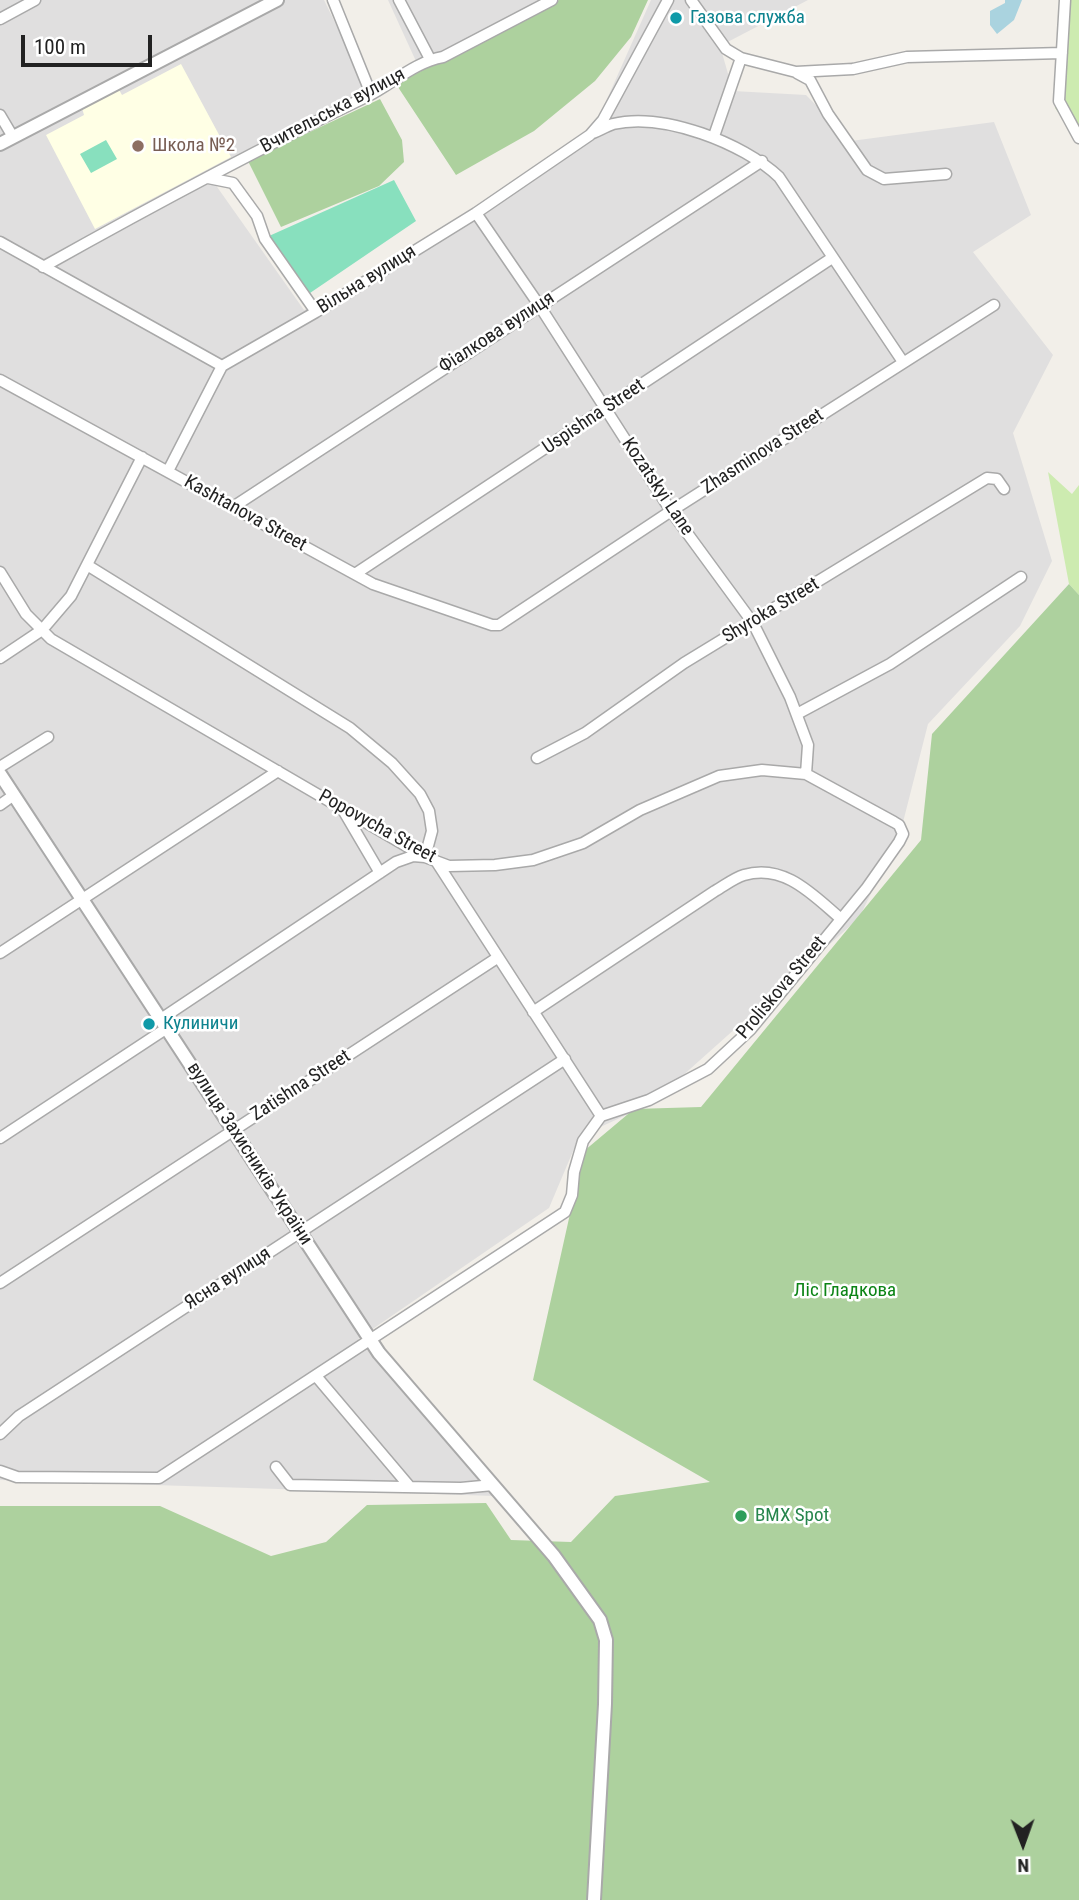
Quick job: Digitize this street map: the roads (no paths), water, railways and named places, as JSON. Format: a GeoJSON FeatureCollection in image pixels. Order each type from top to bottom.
{"type":"FeatureCollection","features":[{"type":"Feature","properties":{"kind":"street"},"geometry":{"type":"LineString","coordinates":[[0,19],[35,0]]}},
{"type":"Feature","properties":{"kind":"street"},"geometry":{"type":"LineString","coordinates":[[0,144],[277,0]]}},
{"type":"Feature","properties":{"kind":"street"},"geometry":{"type":"LineString","coordinates":[[332,0],[371,94]]}},
{"type":"Feature","properties":{"kind":"street"},"geometry":{"type":"LineString","coordinates":[[399,0],[430,59]]}},
{"type":"Feature","properties":{"kind":"street","name":"Вчительська вулиця"},"geometry":{"type":"LineString","coordinates":[[43,267],[235,162],[371,94],[430,59],[443,57],[552,0]]}},
{"type":"Feature","properties":{"kind":"street","name":"Вільна вулиця"},"geometry":{"type":"LineString","coordinates":[[222,366],[316,312],[476,213],[590,135],[603,120],[668,0]]}},
{"type":"Feature","properties":{"kind":"street"},"geometry":{"type":"LineString","coordinates":[[691,0],[726,49],[741,58],[796,72],[810,80],[828,114],[867,170],[884,179],[946,174]]}},
{"type":"Feature","properties":{"kind":"street"},"geometry":{"type":"LineString","coordinates":[[1065,0],[1059,101],[1079,138]]}},
{"type":"Feature","properties":{"kind":"street"},"geometry":{"type":"LineString","coordinates":[[796,72],[853,69],[906,57],[1062,53]]}},
{"type":"Feature","properties":{"kind":"street"},"geometry":{"type":"LineString","coordinates":[[715,136],[741,58]]}},
{"type":"Feature","properties":{"kind":"street"},"geometry":{"type":"LineString","coordinates":[[0,116],[13,137]]}},
{"type":"Feature","properties":{"kind":"street"},"geometry":{"type":"LineString","coordinates":[[590,135],[613,124],[648,121],[715,136],[762,161],[779,177],[903,362]]}},
{"type":"Feature","properties":{"kind":"street","name":"Фіалкова вулиця"},"geometry":{"type":"LineString","coordinates":[[233,507],[762,161]]}},
{"type":"Feature","properties":{"kind":"street"},"geometry":{"type":"LineString","coordinates":[[208,178],[233,183],[257,216],[265,239],[316,312]]}},
{"type":"Feature","properties":{"kind":"street","name":"Kozatskyi Lane"},"geometry":{"type":"LineString","coordinates":[[476,213],[540,305],[671,511],[753,623],[797,714],[808,745],[806,774]]}},
{"type":"Feature","properties":{"kind":"street"},"geometry":{"type":"LineString","coordinates":[[0,242],[222,366],[168,471]]}},
{"type":"Feature","properties":{"kind":"street","name":"Uspishna Street"},"geometry":{"type":"LineString","coordinates":[[355,574],[832,258]]}},
{"type":"Feature","properties":{"kind":"street","name":"Zhasminova Street"},"geometry":{"type":"LineString","coordinates":[[499,625],[671,511],[993,305]]}},
{"type":"Feature","properties":{"kind":"street","name":"Kashtanova Street"},"geometry":{"type":"LineString","coordinates":[[0,380],[373,584],[492,625],[499,625]]}},
{"type":"Feature","properties":{"kind":"street"},"geometry":{"type":"LineString","coordinates":[[0,658],[43,630],[71,596],[142,457]]}},
{"type":"Feature","properties":{"kind":"street","name":"Shyroka Street"},"geometry":{"type":"LineString","coordinates":[[537,758],[585,733],[684,663],[987,478],[997,479],[1004,489]]}},
{"type":"Feature","properties":{"kind":"street"},"geometry":{"type":"LineString","coordinates":[[0,1471],[17,1477],[159,1478],[565,1212],[572,1195],[574,1172],[583,1141],[601,1116],[430,858],[432,831],[429,811],[420,794],[392,763],[350,728],[87,565]]}},
{"type":"Feature","properties":{"kind":"street","name":"Popovycha Street"},"geometry":{"type":"LineString","coordinates":[[0,572],[26,614],[51,639],[343,809],[449,866],[495,865],[533,860],[583,843],[640,810],[719,776],[762,770],[806,774],[900,825]]}},
{"type":"Feature","properties":{"kind":"street"},"geometry":{"type":"LineString","coordinates":[[797,714],[890,664],[1021,577]]}},
{"type":"Feature","properties":{"kind":"street"},"geometry":{"type":"LineString","coordinates":[[0,767],[48,737]]}},
{"type":"Feature","properties":{"kind":"street"},"geometry":{"type":"LineString","coordinates":[[0,953],[278,771]]}},
{"type":"Feature","properties":{"kind":"street","name":"вулиця Захисників України"},"geometry":{"type":"LineString","coordinates":[[0,774],[379,1353],[582,1591],[600,1620],[606,1640],[605,1704],[594,1900]]}},
{"type":"Feature","properties":{"kind":"street"},"geometry":{"type":"LineString","coordinates":[[0,805],[14,795]]}},
{"type":"Feature","properties":{"kind":"street"},"geometry":{"type":"LineString","coordinates":[[343,809],[380,873]]}},
{"type":"Feature","properties":{"kind":"street","name":"Proliskova Street"},"geometry":{"type":"LineString","coordinates":[[601,1116],[649,1100],[708,1069],[750,1030],[866,889],[899,842],[902,834],[900,825]]}},
{"type":"Feature","properties":{"kind":"street"},"geometry":{"type":"LineString","coordinates":[[0,1138],[396,862],[413,856],[430,858]]}},
{"type":"Feature","properties":{"kind":"street"},"geometry":{"type":"LineString","coordinates":[[533,1012],[715,891],[744,876],[762,873],[786,876],[840,918]]}},
{"type":"Feature","properties":{"kind":"street","name":"Zatishna Street"},"geometry":{"type":"LineString","coordinates":[[0,1283],[497,958]]}},
{"type":"Feature","properties":{"kind":"street","name":"Ясна вулиця"},"geometry":{"type":"LineString","coordinates":[[0,1434],[19,1416],[565,1059]]}},
{"type":"Feature","properties":{"kind":"street"},"geometry":{"type":"LineString","coordinates":[[316,1376],[410,1487]]}},
{"type":"Feature","properties":{"kind":"street"},"geometry":{"type":"LineString","coordinates":[[276,1466],[290,1485],[461,1488],[493,1485]]}},
{"type":"Feature","properties":{"kind":"water"},"geometry":{"type":"Polygon","coordinates":[[[1005,0],[1022,0],[1014,20],[997,34],[990,25],[990,11],[1005,3],[1005,0]]]}},
{"type":"Feature","properties":{"kind":"place","name":"Газова служба"},"geometry":{"type":"Point","coordinates":[676,18]}},
{"type":"Feature","properties":{"kind":"place","name":"Школа №2"},"geometry":{"type":"Point","coordinates":[138,146]}},
{"type":"Feature","properties":{"kind":"place","name":"Кулиничи"},"geometry":{"type":"Point","coordinates":[149,1024]}},
{"type":"Feature","properties":{"kind":"place","name":"BMX Spot"},"geometry":{"type":"Point","coordinates":[741,1516]}},
{"type":"Feature","properties":{"kind":"park label","name":"Ліс Гладкова"},"geometry":{"type":"Point","coordinates":[845,1291]}}]}
